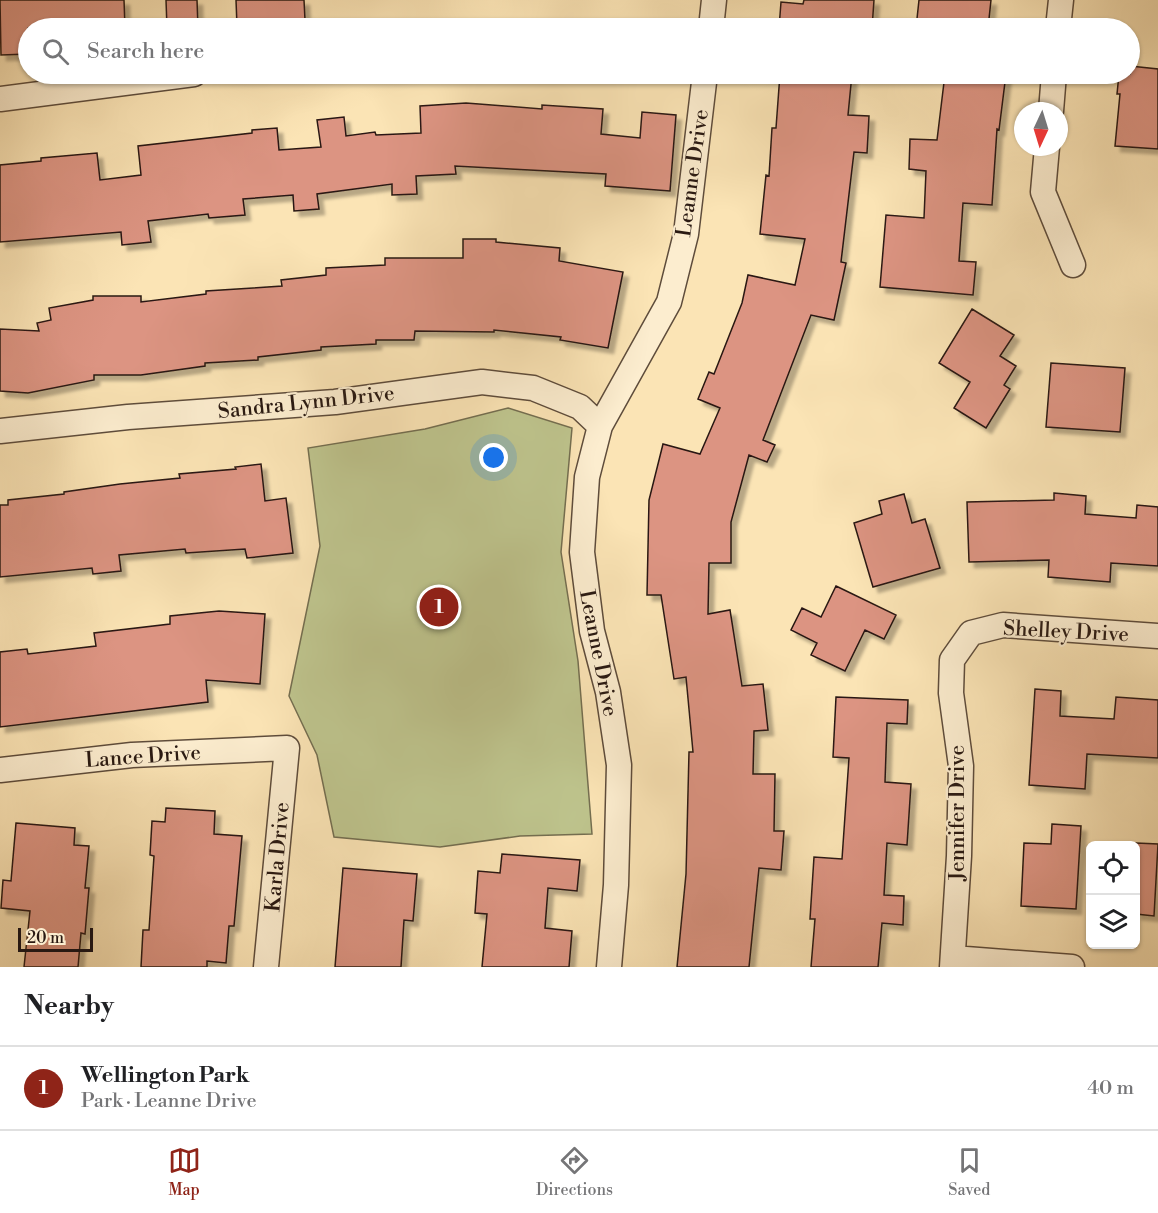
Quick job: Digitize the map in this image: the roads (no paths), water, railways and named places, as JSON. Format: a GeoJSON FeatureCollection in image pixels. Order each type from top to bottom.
{"type":"FeatureCollection","features":[{"type":"Feature","properties":{"kind":"street"},"geometry":{"type":"LineString","coordinates":[[712,18],[714,0]]}},
{"type":"Feature","properties":{"kind":"street"},"geometry":{"type":"LineString","coordinates":[[1059,18],[1061,0]]}},
{"type":"Feature","properties":{"kind":"street"},"geometry":{"type":"LineString","coordinates":[[0,99],[116,84]]}},
{"type":"Feature","properties":{"kind":"street","name":"Leanne Drive"},"geometry":{"type":"LineString","coordinates":[[609,967],[616,885],[619,765],[608,692],[592,631],[582,552],[588,477],[600,426],[669,302],[686,234],[704,84]]}},
{"type":"Feature","properties":{"kind":"street"},"geometry":{"type":"LineString","coordinates":[[1052,102],[1053,84]]}},
{"type":"Feature","properties":{"kind":"street"},"geometry":{"type":"LineString","coordinates":[[1046,156],[1043,192],[1073,265]]}},
{"type":"Feature","properties":{"kind":"street","name":"Sandra Lynn Drive"},"geometry":{"type":"LineString","coordinates":[[0,431],[129,417],[335,402],[482,382],[533,388],[580,407],[600,426]]}},
{"type":"Feature","properties":{"kind":"street","name":"Shelley Drive"},"geometry":{"type":"LineString","coordinates":[[952,660],[971,633],[1003,626],[1158,636]]}},
{"type":"Feature","properties":{"kind":"street","name":"Jennifer Drive"},"geometry":{"type":"LineString","coordinates":[[952,660],[951,693],[961,766],[953,963]]}},
{"type":"Feature","properties":{"kind":"street","name":"Lance Drive"},"geometry":{"type":"LineString","coordinates":[[0,770],[132,755],[287,748]]}},
{"type":"Feature","properties":{"kind":"street","name":"Karla Drive"},"geometry":{"type":"LineString","coordinates":[[266,967],[287,748]]}},
{"type":"Feature","properties":{"kind":"street"},"geometry":{"type":"LineString","coordinates":[[953,963],[1072,967]]}},
{"type":"Feature","properties":{"kind":"place","name":"Wellington Park"},"geometry":{"type":"Point","coordinates":[439,607]}}]}
